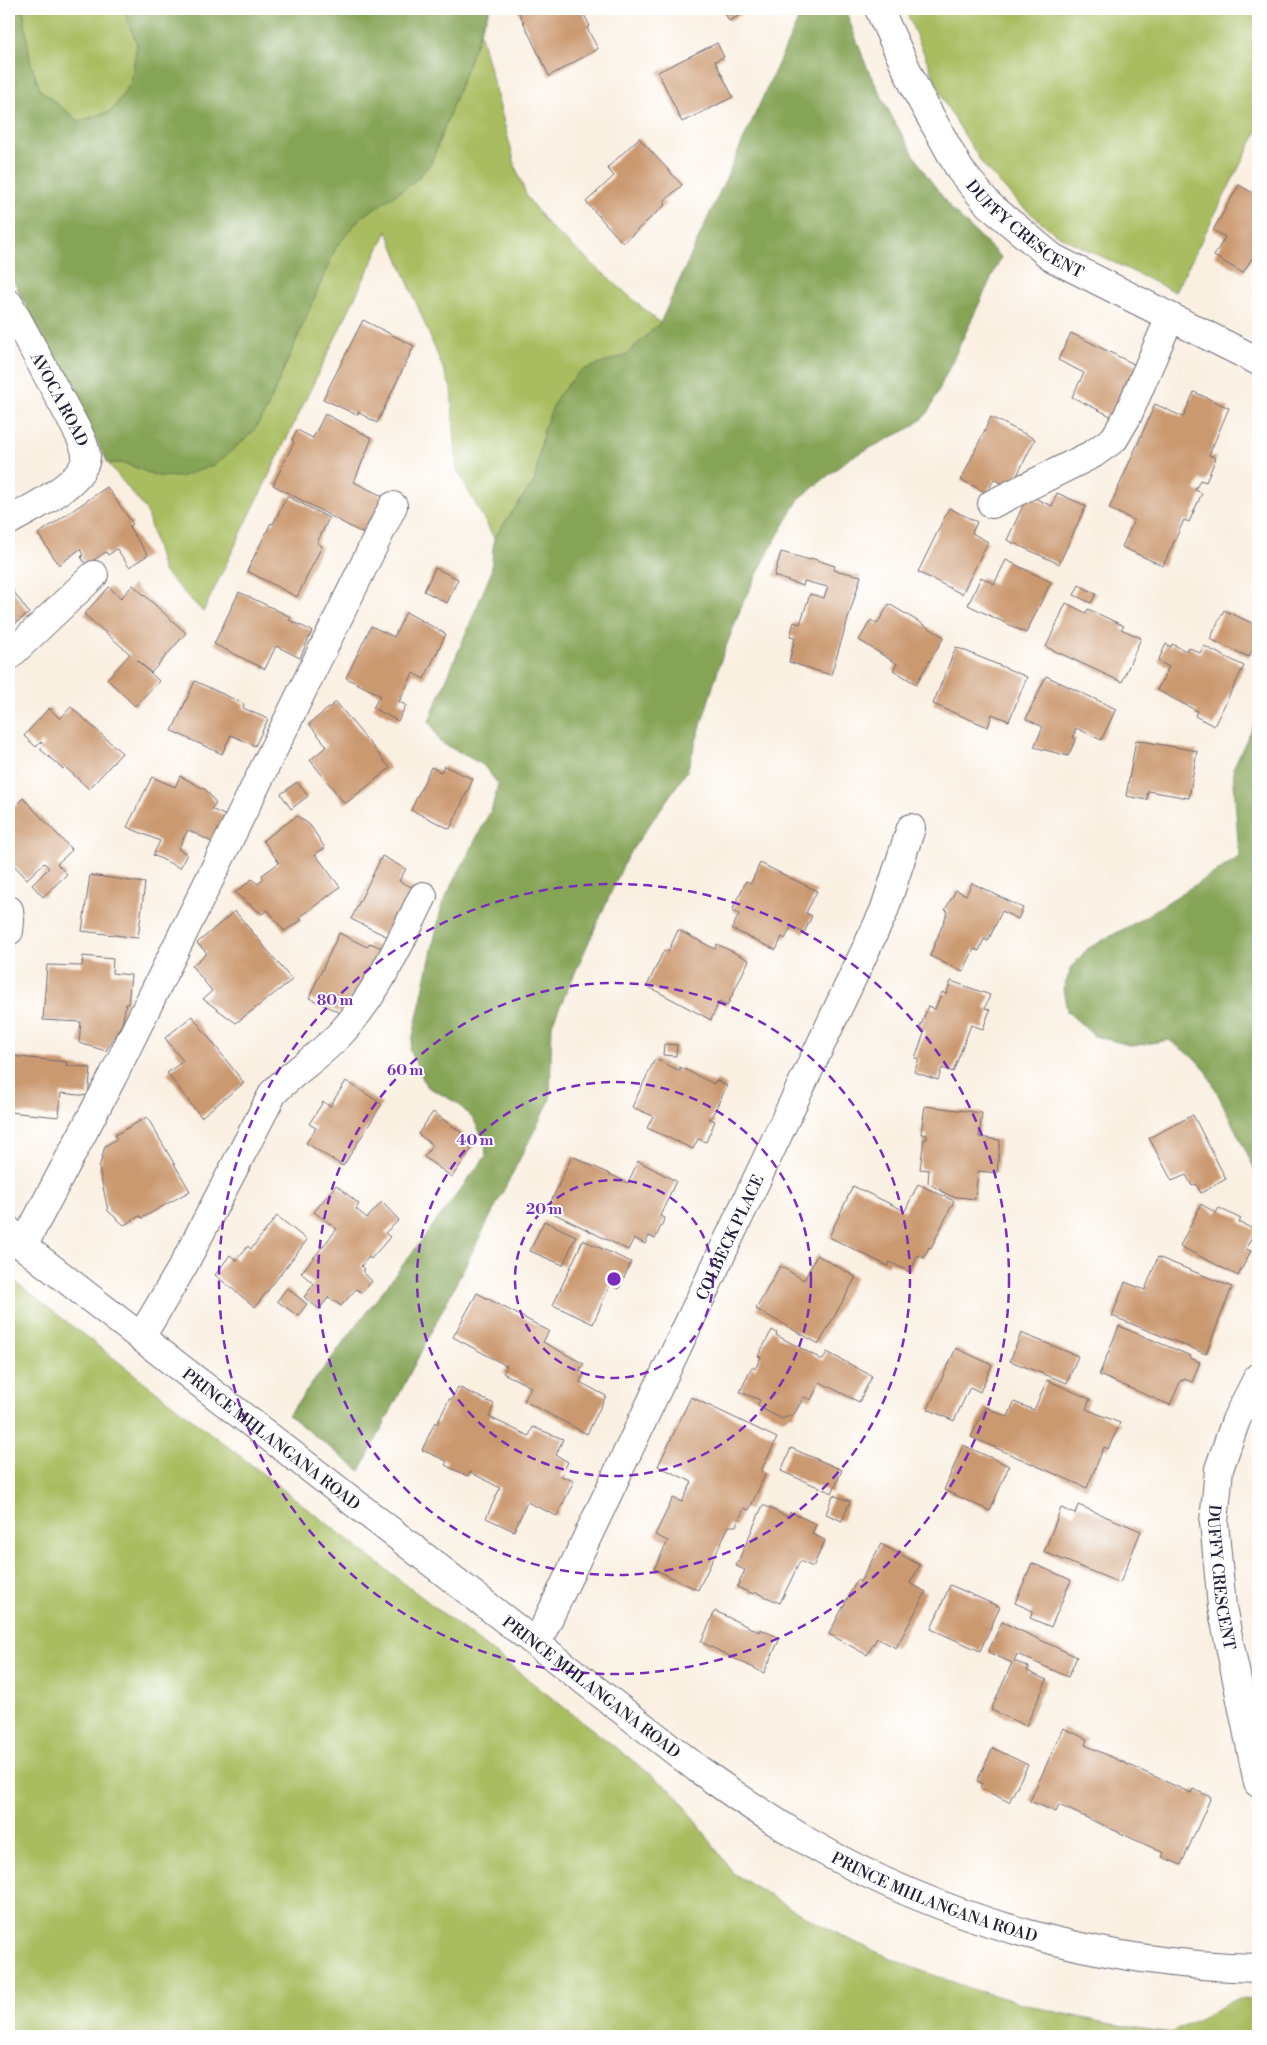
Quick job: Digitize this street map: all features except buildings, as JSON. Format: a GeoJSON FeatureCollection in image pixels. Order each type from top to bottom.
{"type":"FeatureCollection","features":[{"type":"Feature","properties":{"kind":"street","name":"DUFFY CRESCENT"},"geometry":{"type":"LineString","coordinates":[[879,9],[918,94],[950,153],[960,170],[989,205],[1053,258],[1258,361]]}},
{"type":"Feature","properties":{"kind":"street","name":"AVOCA ROAD"},"geometry":{"type":"LineString","coordinates":[[9,304],[79,434],[86,454],[83,466],[77,475],[61,491],[9,521]]}},
{"type":"Feature","properties":{"kind":"street"},"geometry":{"type":"LineString","coordinates":[[992,504],[1094,454],[1114,438],[1127,417],[1170,317]]}},
{"type":"Feature","properties":{"kind":"street"},"geometry":{"type":"LineString","coordinates":[[16,1239],[113,1076],[393,506]]}},
{"type":"Feature","properties":{"kind":"street"},"geometry":{"type":"LineString","coordinates":[[9,656],[94,575]]}},
{"type":"Feature","properties":{"kind":"street","name":"COLBECK PLACE"},"geometry":{"type":"LineString","coordinates":[[537,1643],[884,911],[911,828]]}},
{"type":"Feature","properties":{"kind":"street"},"geometry":{"type":"LineString","coordinates":[[141,1337],[183,1266],[273,1093],[284,1081],[340,1035],[357,1015],[381,979],[424,896]]}},
{"type":"Feature","properties":{"kind":"street"},"geometry":{"type":"LineString","coordinates":[[9,910],[9,931]]}},
{"type":"Feature","properties":{"kind":"street","name":"PRINCE MHLANGANA ROAD"},"geometry":{"type":"LineString","coordinates":[[16,1239],[698,1769],[752,1808],[810,1842],[869,1873],[939,1904],[993,1923],[1058,1941],[1118,1954],[1180,1963],[1258,1968]]}},
{"type":"Feature","properties":{"kind":"street","name":"DUFFY CRESCENT"},"geometry":{"type":"LineString","coordinates":[[1258,1377],[1236,1420],[1219,1469],[1214,1522],[1222,1607],[1258,1783]]}},
{"type":"Feature","properties":{"kind":"green space"},"geometry":{"type":"Polygon","coordinates":[[[9,9],[23,9],[30,60],[40,90],[79,121],[112,111],[131,82],[137,44],[124,9],[490,9],[431,163],[414,182],[360,218],[336,247],[266,411],[253,432],[215,465],[180,477],[157,476],[124,463],[108,463],[9,273],[9,9]]]}},
{"type":"Feature","properties":{"kind":"green space"},"geometry":{"type":"Polygon","coordinates":[[[23,9],[124,9],[137,44],[131,82],[112,111],[79,121],[40,90],[30,60],[23,9]]]}},
{"type":"Feature","properties":{"kind":"green space"},"geometry":{"type":"Polygon","coordinates":[[[803,9],[845,9],[866,65],[893,119],[923,170],[953,211],[1001,257],[928,413],[914,426],[850,458],[799,499],[770,549],[744,600],[722,657],[687,771],[627,857],[552,1024],[550,1100],[360,1471],[288,1415],[486,1156],[485,1143],[474,1120],[457,1103],[426,1086],[410,1050],[442,904],[492,808],[498,784],[483,765],[440,742],[429,721],[491,573],[494,538],[535,480],[544,428],[557,397],[580,371],[626,355],[660,323],[803,9]]]}},
{"type":"Feature","properties":{"kind":"green space"},"geometry":{"type":"Polygon","coordinates":[[[905,9],[1258,9],[1258,33],[1255,41],[1258,42],[1258,130],[1175,292],[1057,235],[1017,202],[983,165],[946,105],[905,9]]]}},
{"type":"Feature","properties":{"kind":"green space"},"geometry":{"type":"Polygon","coordinates":[[[480,32],[516,168],[527,197],[548,225],[660,323],[626,355],[580,372],[544,428],[535,480],[494,538],[457,470],[451,388],[387,231],[203,612],[163,571],[146,510],[108,463],[124,463],[157,476],[266,411],[336,247],[360,218],[414,182],[431,163],[480,32]]]}},
{"type":"Feature","properties":{"kind":"green space"},"geometry":{"type":"Polygon","coordinates":[[[1258,716],[1258,1176],[1206,1070],[1198,1061],[1169,1040],[1133,1046],[1094,1036],[1067,1011],[1063,989],[1072,967],[1087,949],[1138,921],[1239,857],[1233,768],[1258,716]]]}},
{"type":"Feature","properties":{"kind":"green space"},"geometry":{"type":"Polygon","coordinates":[[[9,1277],[677,1795],[733,1873],[790,1908],[850,1940],[911,1967],[975,1990],[1105,2023],[1171,2033],[1237,1999],[1258,2000],[1258,2036],[9,2036],[9,1277]]]}}]}
